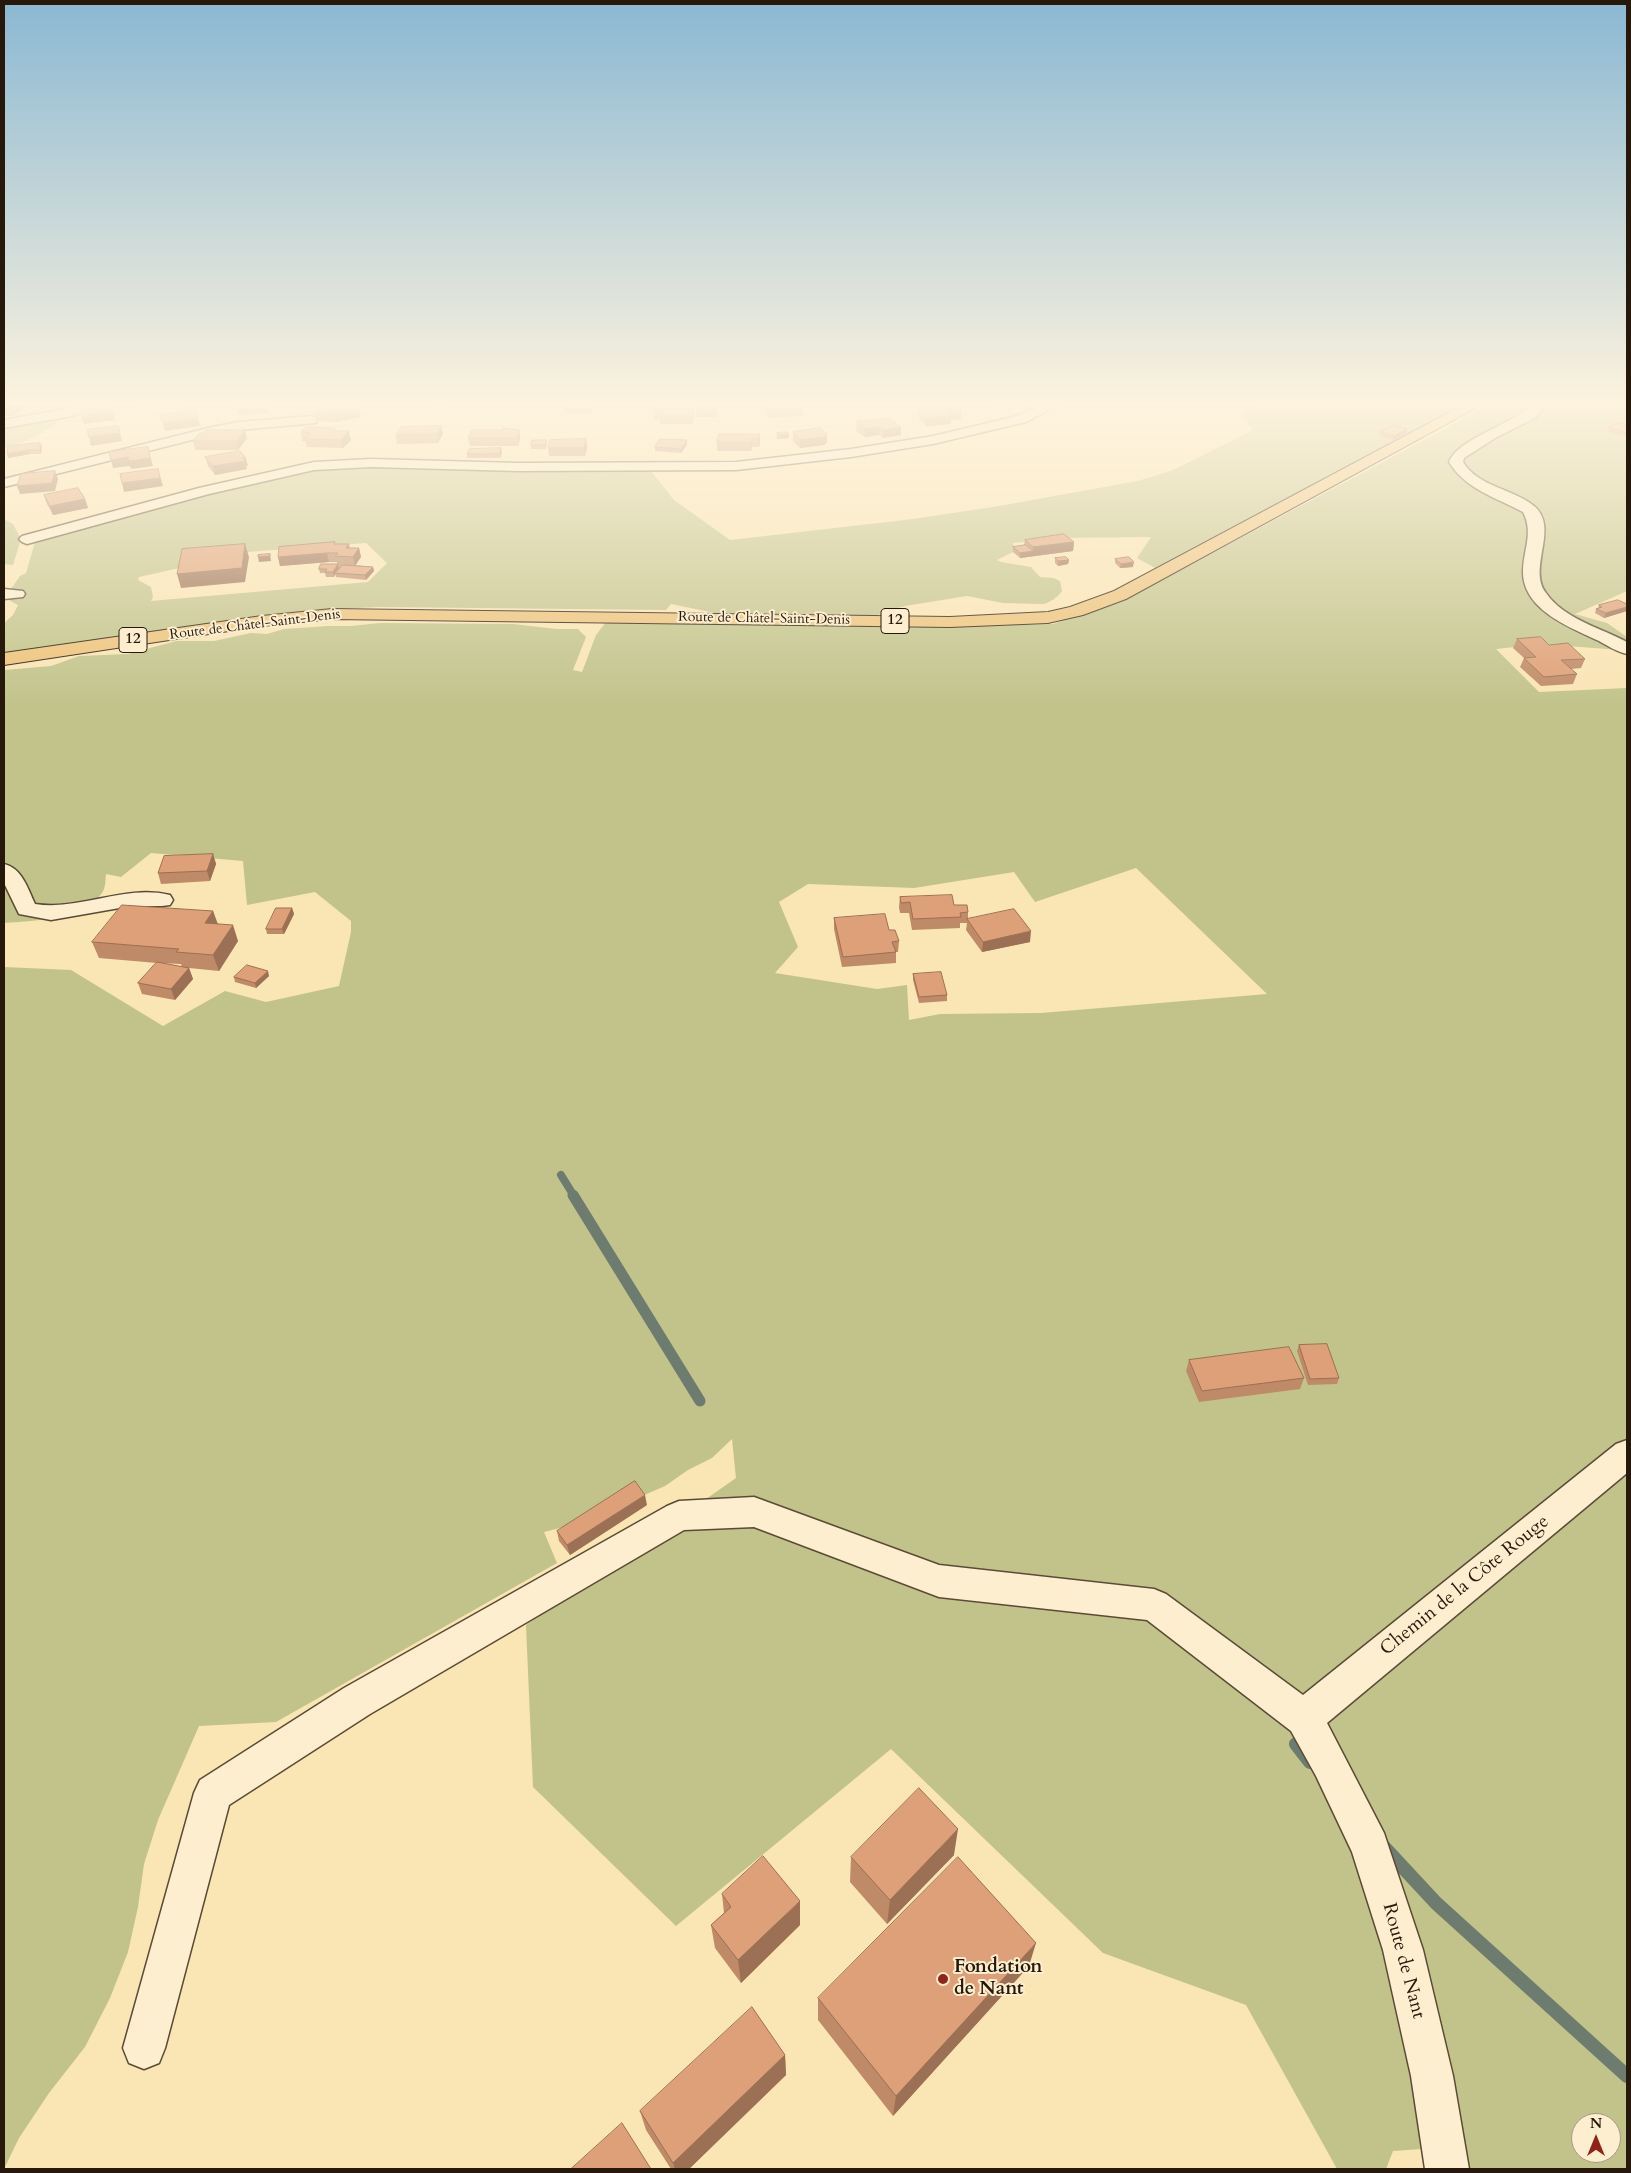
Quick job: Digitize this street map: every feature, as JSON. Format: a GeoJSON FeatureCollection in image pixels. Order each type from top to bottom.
{"type":"FeatureCollection","features":[{"type":"Feature","properties":{"kind":"main road","name":"Route de Châtel-Saint-Denis"},"geometry":{"type":"LineString","coordinates":[[4,659],[262,621],[332,614],[950,622],[1031,619],[1093,606],[1120,595],[1287,505]]}},
{"type":"Feature","properties":{"kind":"street"},"geometry":{"type":"LineString","coordinates":[[27,539],[153,505]]}},
{"type":"Feature","properties":{"kind":"street"},"geometry":{"type":"LineString","coordinates":[[1522,505],[1529,509],[1536,518],[1538,534],[1529,571],[1532,584],[1543,600],[1560,614],[1627,649]]}},
{"type":"Feature","properties":{"kind":"street"},"geometry":{"type":"LineString","coordinates":[[4,870],[12,878],[27,909],[51,913],[131,900],[162,900]]}},
{"type":"Feature","properties":{"kind":"street","name":"Chemin de la Côte Rouge"},"geometry":{"type":"LineString","coordinates":[[1304,1718],[1627,1454]]}},
{"type":"Feature","properties":{"kind":"street"},"geometry":{"type":"LineString","coordinates":[[144,2048],[213,1793],[357,1701],[679,1516],[754,1512],[938,1581],[1154,1605],[1304,1718]]}},
{"type":"Feature","properties":{"kind":"street","name":"Route de Nant"},"geometry":{"type":"LineString","coordinates":[[1304,1718],[1329,1763],[1370,1847],[1403,1950],[1432,2076],[1447,2169]]}},
{"type":"Feature","properties":{"kind":"green space"},"geometry":{"type":"Polygon","coordinates":[[[162,505],[682,505],[730,540],[913,519],[999,506],[1273,505],[1155,568],[1137,558],[1151,537],[1064,538],[1013,543],[1013,552],[997,560],[1031,567],[1040,577],[1054,578],[1060,581],[1062,591],[1053,599],[1043,604],[1003,603],[967,596],[905,606],[883,612],[875,617],[715,613],[671,604],[666,610],[380,607],[311,610],[43,647],[18,655],[4,655],[4,623],[13,615],[18,605],[10,601],[9,598],[13,592],[11,589],[20,576],[26,573],[35,542],[45,537],[162,505]],[[366,543],[221,554],[184,567],[139,577],[138,580],[151,587],[153,597],[151,601],[368,582],[387,563],[366,543]]]}},
{"type":"Feature","properties":{"kind":"green space"},"geometry":{"type":"Polygon","coordinates":[[[1302,505],[1627,505],[1627,591],[1575,614],[1607,623],[1627,637],[1627,654],[1620,650],[1541,644],[1496,649],[1539,692],[1627,688],[1627,2169],[1438,2169],[1436,2148],[1393,2151],[1386,2169],[1337,2169],[1246,2005],[1103,1953],[891,1749],[676,1926],[533,1787],[526,1625],[736,1478],[732,1439],[712,1458],[688,1470],[665,1486],[580,1523],[544,1532],[557,1563],[276,1722],[199,1726],[158,1820],[144,1864],[138,1907],[128,1952],[110,1998],[85,2047],[49,2093],[19,2138],[4,2169],[4,967],[71,970],[163,1026],[225,991],[266,1002],[339,986],[351,932],[351,921],[315,892],[247,905],[243,861],[151,853],[121,877],[106,874],[102,893],[94,902],[83,908],[57,917],[4,923],[4,869],[13,868],[4,862],[4,670],[51,666],[79,656],[128,654],[176,641],[214,641],[251,633],[267,634],[284,629],[380,623],[513,624],[557,629],[578,629],[586,637],[573,670],[582,672],[596,635],[606,622],[984,626],[1053,624],[1125,600],[1302,505]],[[1136,868],[1035,902],[1014,872],[914,888],[808,884],[779,902],[798,947],[775,973],[877,989],[907,985],[909,1020],[940,1014],[1041,1013],[1267,994],[1136,868]]]}},
{"type":"Feature","properties":{"kind":"green space"},"geometry":{"type":"Polygon","coordinates":[[[4,519],[13,524],[21,539],[13,565],[4,564],[4,519]]]}},
{"type":"Feature","properties":{"kind":"building"},"geometry":{"type":"Polygon","coordinates":[[[1064,534],[1074,542],[1033,547],[1025,540],[1064,534]]]}},
{"type":"Feature","properties":{"kind":"building"},"geometry":{"type":"Polygon","coordinates":[[[335,542],[334,544],[349,544],[346,548],[359,548],[353,557],[335,556],[338,553],[327,553],[278,557],[279,547],[335,542]]]}},
{"type":"Feature","properties":{"kind":"building"},"geometry":{"type":"Polygon","coordinates":[[[245,544],[242,568],[177,574],[182,549],[245,544]]]}},
{"type":"Feature","properties":{"kind":"building"},"geometry":{"type":"Polygon","coordinates":[[[1026,545],[1033,551],[1020,553],[1013,547],[1026,545]]]}},
{"type":"Feature","properties":{"kind":"building"},"geometry":{"type":"Polygon","coordinates":[[[270,554],[270,556],[258,557],[258,555],[270,554]]]}},
{"type":"Feature","properties":{"kind":"building"},"geometry":{"type":"Polygon","coordinates":[[[1066,557],[1069,560],[1058,561],[1055,558],[1066,557]]]}},
{"type":"Feature","properties":{"kind":"building"},"geometry":{"type":"Polygon","coordinates":[[[1129,557],[1134,562],[1121,564],[1115,559],[1129,557]]]}},
{"type":"Feature","properties":{"kind":"building"},"geometry":{"type":"Polygon","coordinates":[[[321,564],[338,564],[333,572],[325,572],[327,569],[319,569],[321,564]]]}},
{"type":"Feature","properties":{"kind":"building"},"geometry":{"type":"Polygon","coordinates":[[[343,565],[373,567],[365,575],[335,573],[343,565]]]}},
{"type":"Feature","properties":{"kind":"building"},"geometry":{"type":"Polygon","coordinates":[[[1618,600],[1627,604],[1627,607],[1606,613],[1596,609],[1602,607],[1599,605],[1618,600]]]}},
{"type":"Feature","properties":{"kind":"building"},"geometry":{"type":"Polygon","coordinates":[[[1541,637],[1549,645],[1568,643],[1585,659],[1561,660],[1577,674],[1544,677],[1524,658],[1536,657],[1517,639],[1541,637]]]}},
{"type":"Feature","properties":{"kind":"building"},"geometry":{"type":"Polygon","coordinates":[[[213,854],[207,871],[158,873],[164,856],[213,854]]]}},
{"type":"Feature","properties":{"kind":"building"},"geometry":{"type":"Polygon","coordinates":[[[952,895],[954,905],[967,905],[968,912],[960,913],[961,917],[913,919],[910,902],[901,903],[900,897],[952,895]]]}},
{"type":"Feature","properties":{"kind":"building"},"geometry":{"type":"Polygon","coordinates":[[[122,905],[213,911],[205,923],[233,925],[213,955],[176,952],[179,949],[92,942],[122,905]]]}},
{"type":"Feature","properties":{"kind":"building"},"geometry":{"type":"Polygon","coordinates":[[[276,908],[292,908],[282,929],[266,929],[276,908]]]}},
{"type":"Feature","properties":{"kind":"building"},"geometry":{"type":"Polygon","coordinates":[[[1014,909],[1031,931],[983,942],[967,919],[1014,909]]]}},
{"type":"Feature","properties":{"kind":"building"},"geometry":{"type":"Polygon","coordinates":[[[885,914],[889,930],[895,930],[899,941],[892,942],[896,952],[843,957],[834,918],[885,914]]]}},
{"type":"Feature","properties":{"kind":"building"},"geometry":{"type":"Polygon","coordinates":[[[157,962],[189,968],[171,989],[138,983],[157,962]]]}},
{"type":"Feature","properties":{"kind":"building"},"geometry":{"type":"Polygon","coordinates":[[[247,965],[268,971],[255,983],[234,977],[247,965]]]}},
{"type":"Feature","properties":{"kind":"building"},"geometry":{"type":"Polygon","coordinates":[[[941,972],[947,995],[919,997],[913,974],[941,972]]]}},
{"type":"Feature","properties":{"kind":"building"},"geometry":{"type":"Polygon","coordinates":[[[1327,1344],[1339,1378],[1310,1379],[1299,1345],[1327,1344]]]}},
{"type":"Feature","properties":{"kind":"building"},"geometry":{"type":"Polygon","coordinates":[[[1289,1347],[1304,1378],[1202,1391],[1189,1360],[1289,1347]]]}},
{"type":"Feature","properties":{"kind":"building"},"geometry":{"type":"Polygon","coordinates":[[[635,1481],[645,1495],[567,1545],[557,1531],[635,1481]]]}},
{"type":"Feature","properties":{"kind":"building"},"geometry":{"type":"Polygon","coordinates":[[[919,1788],[958,1829],[890,1900],[851,1857],[919,1788]]]}},
{"type":"Feature","properties":{"kind":"building"},"geometry":{"type":"Polygon","coordinates":[[[763,1856],[800,1901],[738,1960],[711,1925],[731,1907],[722,1894],[763,1856]]]}},
{"type":"Feature","properties":{"kind":"building"},"geometry":{"type":"Polygon","coordinates":[[[958,1857],[1036,1943],[896,2096],[818,1998],[958,1857]]]}},
{"type":"Feature","properties":{"kind":"building"},"geometry":{"type":"Polygon","coordinates":[[[752,2007],[785,2055],[673,2163],[640,2111],[752,2007]]]}},
{"type":"Feature","properties":{"kind":"building"},"geometry":{"type":"Polygon","coordinates":[[[622,2123],[651,2169],[571,2169],[622,2123]]]}},
{"type":"Feature","properties":{"kind":"waterway"},"geometry":{"type":"LineString","coordinates":[[561,1175],[574,1196]]}},
{"type":"Feature","properties":{"kind":"waterway"},"geometry":{"type":"LineString","coordinates":[[573,1195],[700,1401]]}},
{"type":"Feature","properties":{"kind":"waterway"},"geometry":{"type":"LineString","coordinates":[[1296,1744],[1310,1762]]}},
{"type":"Feature","properties":{"kind":"waterway"},"geometry":{"type":"LineString","coordinates":[[1384,1847],[1436,1903],[1627,2076]]}},
{"type":"Feature","properties":{"kind":"place","name":"Fondation de Nant"},"geometry":{"type":"Point","coordinates":[943,1979]}}]}
